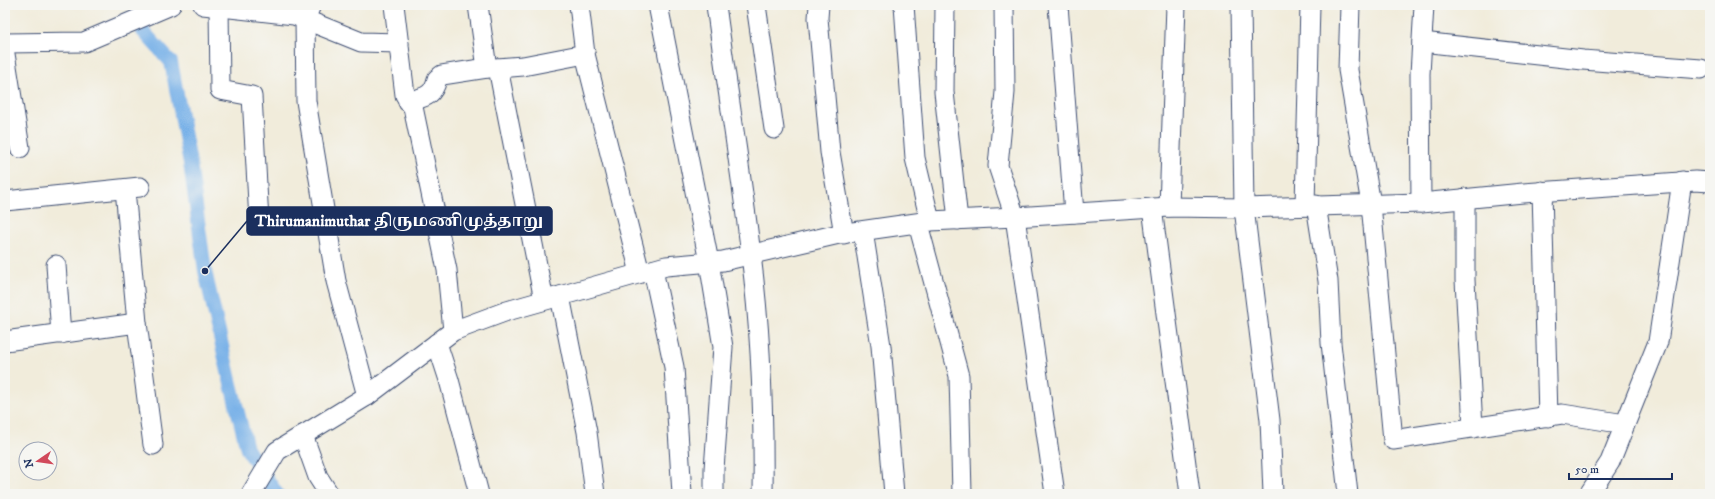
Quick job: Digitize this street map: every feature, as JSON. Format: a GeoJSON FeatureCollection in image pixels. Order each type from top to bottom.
{"type":"FeatureCollection","features":[{"type":"Feature","properties":{"kind":"street"},"geometry":{"type":"LineString","coordinates":[[5,43],[84,42],[171,5]]}},
{"type":"Feature","properties":{"kind":"street"},"geometry":{"type":"LineString","coordinates":[[394,5],[404,95],[412,108],[447,270],[454,331]]}},
{"type":"Feature","properties":{"kind":"street"},"geometry":{"type":"LineString","coordinates":[[478,5],[587,432],[595,494]]}},
{"type":"Feature","properties":{"kind":"street"},"geometry":{"type":"LineString","coordinates":[[578,5],[585,54],[674,367],[682,494]]}},
{"type":"Feature","properties":{"kind":"street"},"geometry":{"type":"LineString","coordinates":[[658,5],[709,262],[723,347],[714,469],[714,494]]}},
{"type":"Feature","properties":{"kind":"street"},"geometry":{"type":"LineString","coordinates":[[716,5],[751,255],[763,432],[763,494]]}},
{"type":"Feature","properties":{"kind":"street"},"geometry":{"type":"LineString","coordinates":[[756,5],[774,129]]}},
{"type":"Feature","properties":{"kind":"street"},"geometry":{"type":"LineString","coordinates":[[819,5],[818,18],[830,152],[844,234]]}},
{"type":"Feature","properties":{"kind":"street"},"geometry":{"type":"LineString","coordinates":[[904,5],[915,158],[924,223],[959,376],[962,494]]}},
{"type":"Feature","properties":{"kind":"street"},"geometry":{"type":"LineString","coordinates":[[945,5],[944,92],[958,220]]}},
{"type":"Feature","properties":{"kind":"street"},"geometry":{"type":"LineString","coordinates":[[1004,5],[1005,92],[998,166],[1015,217],[1055,494]]}},
{"type":"Feature","properties":{"kind":"street"},"geometry":{"type":"LineString","coordinates":[[1058,5],[1074,213]]}},
{"type":"Feature","properties":{"kind":"street"},"geometry":{"type":"LineString","coordinates":[[1176,5],[1161,207],[1190,494]]}},
{"type":"Feature","properties":{"kind":"street"},"geometry":{"type":"LineString","coordinates":[[1241,5],[1244,208],[1270,420],[1273,494]]}},
{"type":"Feature","properties":{"kind":"street"},"geometry":{"type":"LineString","coordinates":[[1310,5],[1310,205],[1328,281],[1331,343],[1348,494]]}},
{"type":"Feature","properties":{"kind":"street"},"geometry":{"type":"LineString","coordinates":[[1350,5],[1348,70],[1371,204],[1393,440],[1562,414],[1625,424]]}},
{"type":"Feature","properties":{"kind":"street"},"geometry":{"type":"LineString","coordinates":[[1421,203],[1420,74],[1424,5]]}},
{"type":"Feature","properties":{"kind":"street"},"geometry":{"type":"LineString","coordinates":[[259,221],[252,96],[220,90],[214,6],[294,15],[308,13],[361,42],[399,43]]}},
{"type":"Feature","properties":{"kind":"street"},"geometry":{"type":"LineString","coordinates":[[308,13],[307,109],[336,281],[367,396]]}},
{"type":"Feature","properties":{"kind":"street"},"geometry":{"type":"LineString","coordinates":[[1422,42],[1583,60],[1701,69]]}},
{"type":"Feature","properties":{"kind":"street"},"geometry":{"type":"LineString","coordinates":[[5,54],[20,148]]}},
{"type":"Feature","properties":{"kind":"street"},"geometry":{"type":"LineString","coordinates":[[408,102],[431,93],[435,87],[437,79],[442,75],[493,68],[523,66],[585,54]]}},
{"type":"Feature","properties":{"kind":"street"},"geometry":{"type":"LineString","coordinates":[[1589,494],[1610,462],[1658,342],[1682,181]]}},
{"type":"Feature","properties":{"kind":"street"},"geometry":{"type":"LineString","coordinates":[[251,494],[277,451],[367,396],[454,331],[508,311],[666,266],[723,261],[844,234],[958,220],[1161,207],[1244,208],[1421,203],[1542,191],[1682,181],[1710,182]]}},
{"type":"Feature","properties":{"kind":"street"},"geometry":{"type":"LineString","coordinates":[[5,201],[132,188],[137,323],[153,445]]}},
{"type":"Feature","properties":{"kind":"street"},"geometry":{"type":"LineString","coordinates":[[1542,191],[1548,417]]}},
{"type":"Feature","properties":{"kind":"street"},"geometry":{"type":"LineString","coordinates":[[1465,198],[1465,280],[1473,428]]}},
{"type":"Feature","properties":{"kind":"street"},"geometry":{"type":"LineString","coordinates":[[863,231],[881,346],[894,494]]}},
{"type":"Feature","properties":{"kind":"street"},"geometry":{"type":"LineString","coordinates":[[56,266],[62,334]]}},
{"type":"Feature","properties":{"kind":"street"},"geometry":{"type":"LineString","coordinates":[[5,342],[137,323]]}},
{"type":"Feature","properties":{"kind":"street"},"geometry":{"type":"LineString","coordinates":[[437,343],[449,380],[479,494]]}},
{"type":"Feature","properties":{"kind":"street"},"geometry":{"type":"LineString","coordinates":[[303,435],[318,477],[329,494]]}},
{"type":"Feature","properties":{"kind":"waterway"},"geometry":{"type":"LineString","coordinates":[[142,30],[171,62],[190,163],[205,271],[229,376],[247,449],[277,494]]}},
{"type":"Feature","properties":{"kind":"place","name":"Thirumanimuthar திருமணிமுத்தாறு"},"geometry":{"type":"Point","coordinates":[205,271]}}]}
